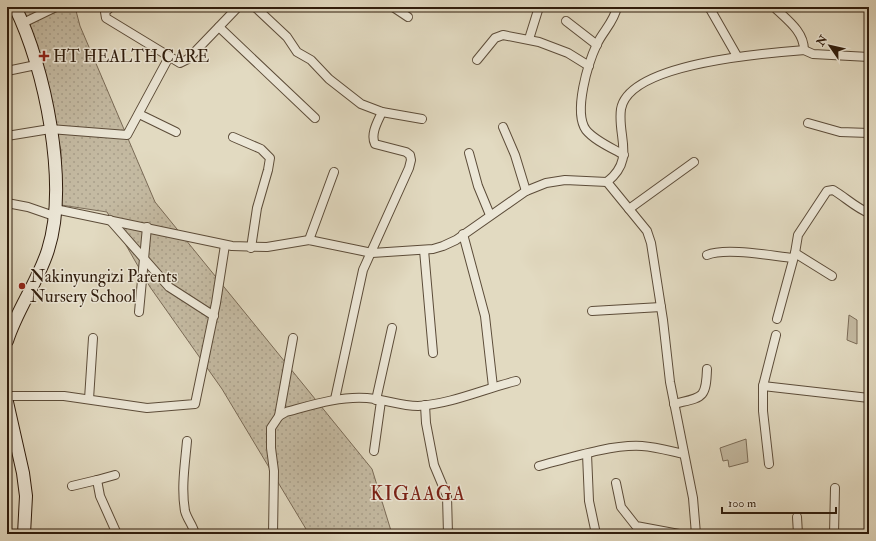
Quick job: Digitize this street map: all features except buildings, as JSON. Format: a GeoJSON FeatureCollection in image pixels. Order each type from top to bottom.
{"type":"FeatureCollection","features":[{"type":"Feature","properties":{"kind":"street"},"geometry":{"type":"LineString","coordinates":[[7,341],[10,323],[44,264],[49,248],[54,212],[55,170],[50,129],[36,65],[23,23],[15,7]]}},
{"type":"Feature","properties":{"kind":"street"},"geometry":{"type":"LineString","coordinates":[[23,23],[56,7]]}},
{"type":"Feature","properties":{"kind":"street"},"geometry":{"type":"LineString","coordinates":[[111,7],[105,12],[106,18],[180,63],[184,61],[238,7]]}},
{"type":"Feature","properties":{"kind":"street"},"geometry":{"type":"LineString","coordinates":[[255,7],[287,37],[297,52],[318,66],[329,79],[361,104],[382,112],[422,119]]}},
{"type":"Feature","properties":{"kind":"street"},"geometry":{"type":"LineString","coordinates":[[393,7],[408,17]]}},
{"type":"Feature","properties":{"kind":"street"},"geometry":{"type":"LineString","coordinates":[[530,39],[539,7]]}},
{"type":"Feature","properties":{"kind":"street"},"geometry":{"type":"LineString","coordinates":[[617,7],[614,18],[597,45],[582,90],[581,106],[586,129],[593,137],[624,155]]}},
{"type":"Feature","properties":{"kind":"street"},"geometry":{"type":"LineString","coordinates":[[709,7],[737,56]]}},
{"type":"Feature","properties":{"kind":"street"},"geometry":{"type":"LineString","coordinates":[[774,7],[792,22],[803,42],[804,50]]}},
{"type":"Feature","properties":{"kind":"street"},"geometry":{"type":"LineString","coordinates":[[566,21],[597,45]]}},
{"type":"Feature","properties":{"kind":"street"},"geometry":{"type":"LineString","coordinates":[[219,27],[315,118]]}},
{"type":"Feature","properties":{"kind":"street"},"geometry":{"type":"LineString","coordinates":[[477,60],[499,36],[530,39],[568,53],[590,66]]}},
{"type":"Feature","properties":{"kind":"street"},"geometry":{"type":"LineString","coordinates":[[607,182],[617,172],[624,155],[622,107],[625,98],[633,89],[647,80],[681,69],[737,56],[804,50],[814,54],[869,57]]}},
{"type":"Feature","properties":{"kind":"street"},"geometry":{"type":"LineString","coordinates":[[7,136],[50,129],[127,135],[169,57]]}},
{"type":"Feature","properties":{"kind":"street"},"geometry":{"type":"LineString","coordinates":[[7,71],[36,65]]}},
{"type":"Feature","properties":{"kind":"street"},"geometry":{"type":"LineString","coordinates":[[335,399],[359,285],[364,270],[409,168],[411,160],[410,156],[406,152],[375,144],[373,140],[374,133],[382,112]]}},
{"type":"Feature","properties":{"kind":"street"},"geometry":{"type":"LineString","coordinates":[[139,114],[176,132]]}},
{"type":"Feature","properties":{"kind":"street"},"geometry":{"type":"LineString","coordinates":[[808,123],[840,132],[869,133]]}},
{"type":"Feature","properties":{"kind":"street"},"geometry":{"type":"LineString","coordinates":[[504,127],[515,155],[526,191]]}},
{"type":"Feature","properties":{"kind":"street"},"geometry":{"type":"LineString","coordinates":[[234,137],[261,149],[270,158],[257,208],[251,248]]}},
{"type":"Feature","properties":{"kind":"street"},"geometry":{"type":"LineString","coordinates":[[469,153],[478,186],[490,215]]}},
{"type":"Feature","properties":{"kind":"street"},"geometry":{"type":"LineString","coordinates":[[630,209],[694,162]]}},
{"type":"Feature","properties":{"kind":"street"},"geometry":{"type":"LineString","coordinates":[[309,240],[334,172]]}},
{"type":"Feature","properties":{"kind":"street"},"geometry":{"type":"LineString","coordinates":[[7,203],[147,227],[226,245],[251,248],[309,240],[372,253],[424,250],[443,246],[526,191],[560,180],[607,182],[630,209],[649,237],[661,307],[666,361],[693,498],[696,534]]}},
{"type":"Feature","properties":{"kind":"street"},"geometry":{"type":"LineString","coordinates":[[777,319],[798,235],[827,192],[830,190],[848,199],[860,209],[869,213]]}},
{"type":"Feature","properties":{"kind":"street"},"geometry":{"type":"LineString","coordinates":[[110,220],[170,287],[214,316]]}},
{"type":"Feature","properties":{"kind":"street"},"geometry":{"type":"LineString","coordinates":[[139,312],[147,227]]}},
{"type":"Feature","properties":{"kind":"street"},"geometry":{"type":"LineString","coordinates":[[463,234],[485,316],[493,387]]}},
{"type":"Feature","properties":{"kind":"street"},"geometry":{"type":"LineString","coordinates":[[7,396],[34,394],[89,399],[147,408],[194,405],[196,402],[214,316],[226,245]]}},
{"type":"Feature","properties":{"kind":"street"},"geometry":{"type":"LineString","coordinates":[[424,250],[433,353]]}},
{"type":"Feature","properties":{"kind":"street"},"geometry":{"type":"LineString","coordinates":[[707,255],[714,252],[794,255],[832,276]]}},
{"type":"Feature","properties":{"kind":"street"},"geometry":{"type":"LineString","coordinates":[[592,311],[661,307]]}},
{"type":"Feature","properties":{"kind":"street"},"geometry":{"type":"LineString","coordinates":[[374,451],[379,400],[392,328]]}},
{"type":"Feature","properties":{"kind":"street"},"geometry":{"type":"LineString","coordinates":[[769,464],[763,402],[763,386],[776,335]]}},
{"type":"Feature","properties":{"kind":"street"},"geometry":{"type":"LineString","coordinates":[[89,399],[93,338]]}},
{"type":"Feature","properties":{"kind":"street"},"geometry":{"type":"LineString","coordinates":[[273,534],[274,471],[271,448],[271,428],[279,416],[293,338]]}},
{"type":"Feature","properties":{"kind":"street"},"geometry":{"type":"LineString","coordinates":[[674,404],[700,398],[707,387],[707,369]]}},
{"type":"Feature","properties":{"kind":"street"},"geometry":{"type":"LineString","coordinates":[[279,416],[286,412],[335,399],[363,398],[404,406],[438,404],[516,381]]}},
{"type":"Feature","properties":{"kind":"street"},"geometry":{"type":"LineString","coordinates":[[763,386],[869,398]]}},
{"type":"Feature","properties":{"kind":"street"},"geometry":{"type":"LineString","coordinates":[[7,402],[9,426],[23,473],[26,496],[24,534]]}},
{"type":"Feature","properties":{"kind":"street"},"geometry":{"type":"LineString","coordinates":[[424,405],[434,465],[447,496],[448,534]]}},
{"type":"Feature","properties":{"kind":"street"},"geometry":{"type":"LineString","coordinates":[[187,442],[183,491],[186,512],[195,534]]}},
{"type":"Feature","properties":{"kind":"street"},"geometry":{"type":"LineString","coordinates":[[539,466],[623,447],[641,446],[684,454]]}},
{"type":"Feature","properties":{"kind":"street"},"geometry":{"type":"LineString","coordinates":[[587,454],[589,501],[596,534]]}},
{"type":"Feature","properties":{"kind":"street"},"geometry":{"type":"LineString","coordinates":[[72,486],[115,475]]}},
{"type":"Feature","properties":{"kind":"street"},"geometry":{"type":"LineString","coordinates":[[97,480],[100,496],[117,534]]}},
{"type":"Feature","properties":{"kind":"street"},"geometry":{"type":"LineString","coordinates":[[616,483],[621,507],[636,526],[678,534]]}},
{"type":"Feature","properties":{"kind":"street"},"geometry":{"type":"LineString","coordinates":[[834,534],[835,488]]}},
{"type":"Feature","properties":{"kind":"street"},"geometry":{"type":"LineString","coordinates":[[797,517],[798,534]]}},
{"type":"Feature","properties":{"kind":"shaded area"},"geometry":{"type":"Polygon","coordinates":[[[19,7],[75,7],[80,26],[155,202],[372,469],[392,534],[309,534],[222,389],[150,287],[107,212],[61,205],[61,150],[19,7]]]}},
{"type":"Feature","properties":{"kind":"shaded area"},"geometry":{"type":"Polygon","coordinates":[[[849,315],[857,320],[857,344],[847,340],[849,315]]]}},
{"type":"Feature","properties":{"kind":"shaded area"},"geometry":{"type":"Polygon","coordinates":[[[746,439],[748,462],[729,467],[728,460],[723,461],[720,448],[746,439]]]}},
{"type":"Feature","properties":{"kind":"place","name":"HT HEALTH CARE"},"geometry":{"type":"Point","coordinates":[44,56]}},
{"type":"Feature","properties":{"kind":"place","name":"Nakinyungizi Parents Nursery School"},"geometry":{"type":"Point","coordinates":[22,286]}},
{"type":"Feature","properties":{"kind":"district","name":"KIGAAGA"},"geometry":{"type":"Point","coordinates":[418,494]}}]}
